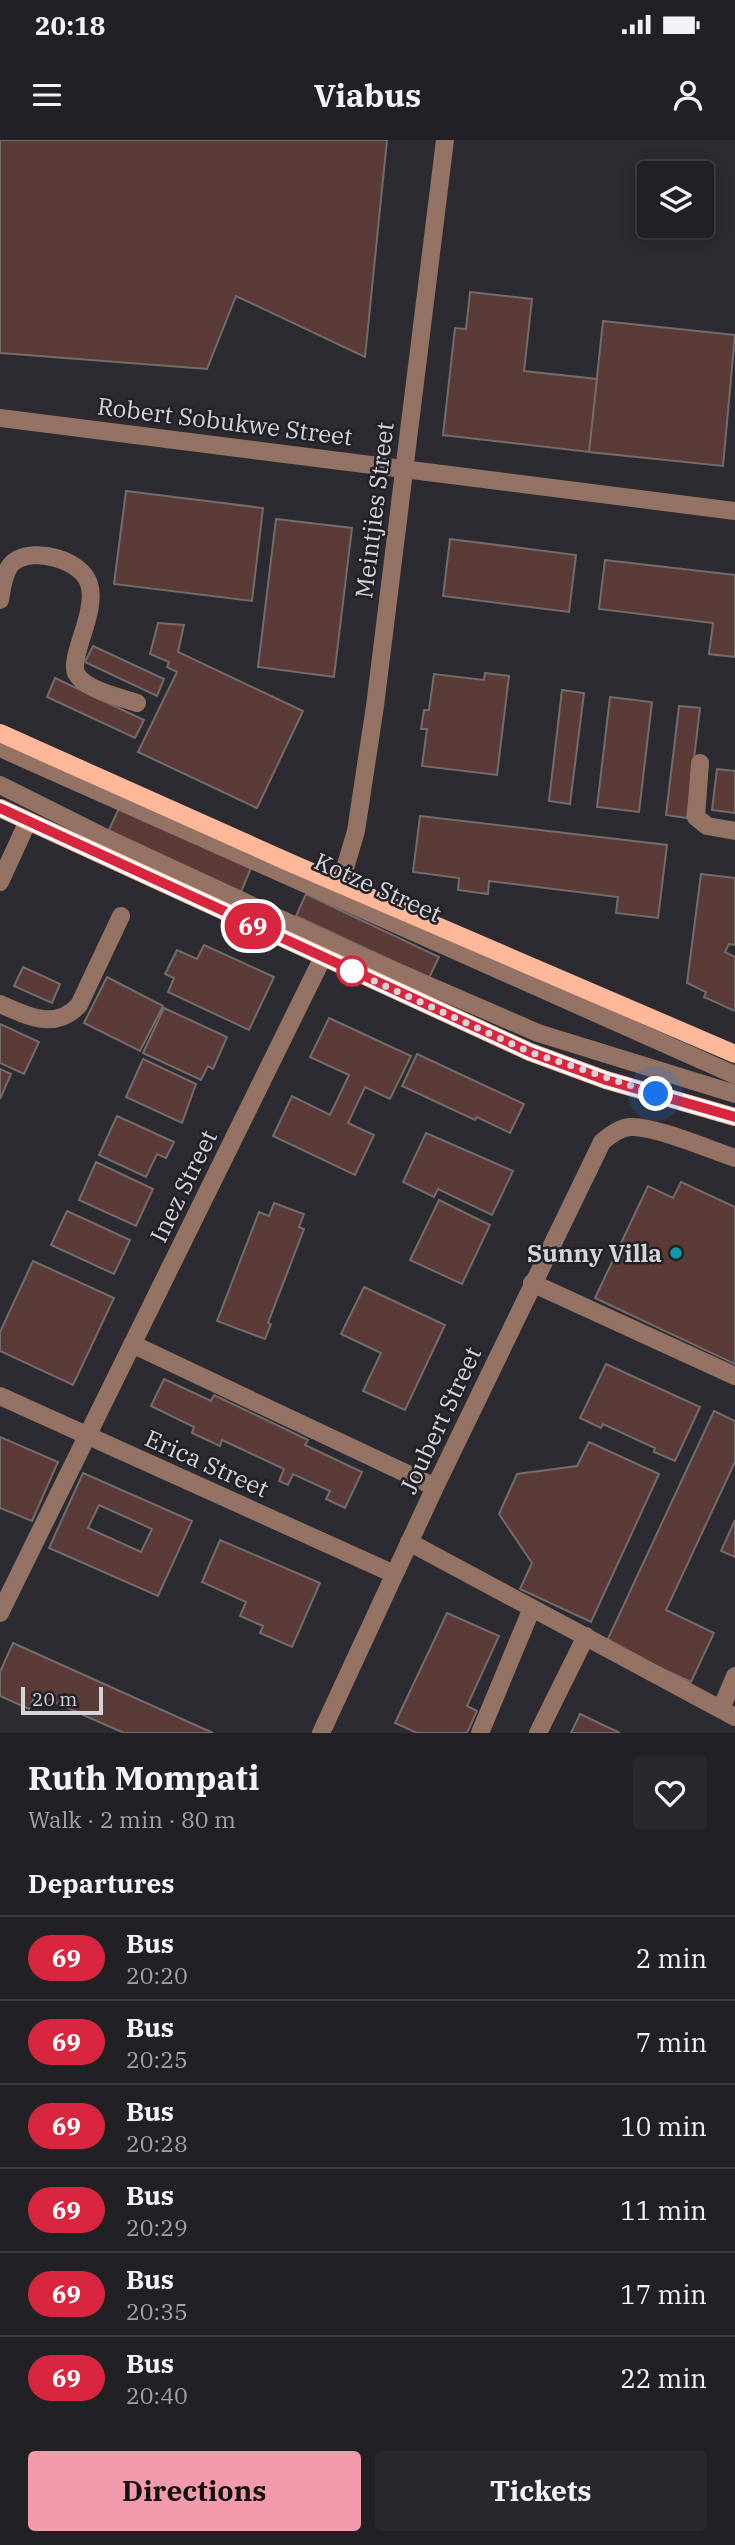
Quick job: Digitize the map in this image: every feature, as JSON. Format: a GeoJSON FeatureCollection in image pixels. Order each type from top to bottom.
{"type":"FeatureCollection","features":[{"type":"Feature","properties":{"kind":"main road","name":"Kotze Street"},"geometry":{"type":"LineString","coordinates":[[0,733],[340,885],[735,1054]]}},
{"type":"Feature","properties":{"kind":"main road"},"geometry":{"type":"LineString","coordinates":[[0,808],[530,1052],[606,1080],[735,1117]]}},
{"type":"Feature","properties":{"kind":"street","name":"Meintjies Street"},"geometry":{"type":"LineString","coordinates":[[340,885],[356,831],[375,706],[445,140]]}},
{"type":"Feature","properties":{"kind":"street","name":"Robert Sobukwe Street"},"geometry":{"type":"LineString","coordinates":[[0,418],[735,511]]}},
{"type":"Feature","properties":{"kind":"street"},"geometry":{"type":"LineString","coordinates":[[0,600],[9,568],[22,558],[44,555],[60,559],[78,570],[90,585],[90,601],[87,624],[75,662],[76,672],[83,682],[137,704]]}},
{"type":"Feature","properties":{"kind":"street","name":"Kotze Street"},"geometry":{"type":"LineString","coordinates":[[0,748],[735,1074]]}},
{"type":"Feature","properties":{"kind":"street"},"geometry":{"type":"LineString","coordinates":[[700,763],[696,817],[701,824],[735,831]]}},
{"type":"Feature","properties":{"kind":"street"},"geometry":{"type":"LineString","coordinates":[[0,785],[106,838],[365,958],[538,1033],[735,1094]]}},
{"type":"Feature","properties":{"kind":"street"},"geometry":{"type":"LineString","coordinates":[[0,882],[28,821]]}},
{"type":"Feature","properties":{"kind":"street"},"geometry":{"type":"LineString","coordinates":[[0,1004],[48,1022],[69,1016],[79,1005],[121,916]]}},
{"type":"Feature","properties":{"kind":"street","name":"Inez Street"},"geometry":{"type":"LineString","coordinates":[[0,1613],[323,957]]}},
{"type":"Feature","properties":{"kind":"street","name":"Joubert Street"},"geometry":{"type":"LineString","coordinates":[[321,1733],[592,1157],[612,1133],[631,1127],[648,1129],[735,1157]]}},
{"type":"Feature","properties":{"kind":"street"},"geometry":{"type":"LineString","coordinates":[[532,1283],[735,1376]]}},
{"type":"Feature","properties":{"kind":"street"},"geometry":{"type":"LineString","coordinates":[[132,1344],[435,1487]]}},
{"type":"Feature","properties":{"kind":"street","name":"Erica Street"},"geometry":{"type":"LineString","coordinates":[[0,1396],[394,1574]]}},
{"type":"Feature","properties":{"kind":"street"},"geometry":{"type":"LineString","coordinates":[[409,1542],[728,1713],[735,1676]]}},
{"type":"Feature","properties":{"kind":"street"},"geometry":{"type":"LineString","coordinates":[[480,1733],[533,1608]]}},
{"type":"Feature","properties":{"kind":"street"},"geometry":{"type":"LineString","coordinates":[[538,1733],[586,1636]]}},
{"type":"Feature","properties":{"kind":"building"},"geometry":{"type":"Polygon","coordinates":[[[0,140],[387,140],[365,357],[236,296],[207,369],[0,353],[0,140]]]}},
{"type":"Feature","properties":{"kind":"building"},"geometry":{"type":"Polygon","coordinates":[[[470,292],[532,299],[524,371],[597,379],[589,452],[443,435],[455,328],[466,329],[470,292]]]}},
{"type":"Feature","properties":{"kind":"building"},"geometry":{"type":"Polygon","coordinates":[[[603,321],[735,335],[723,466],[589,452],[603,321]]]}},
{"type":"Feature","properties":{"kind":"building"},"geometry":{"type":"Polygon","coordinates":[[[126,491],[263,508],[252,601],[114,584],[126,491]]]}},
{"type":"Feature","properties":{"kind":"building"},"geometry":{"type":"Polygon","coordinates":[[[276,519],[352,528],[334,677],[258,667],[276,519]]]}},
{"type":"Feature","properties":{"kind":"building"},"geometry":{"type":"Polygon","coordinates":[[[450,539],[576,555],[569,612],[443,596],[450,539]]]}},
{"type":"Feature","properties":{"kind":"building"},"geometry":{"type":"Polygon","coordinates":[[[605,560],[735,575],[735,657],[709,654],[713,623],[599,609],[605,560]]]}},
{"type":"Feature","properties":{"kind":"building"},"geometry":{"type":"Polygon","coordinates":[[[158,623],[184,625],[178,652],[303,711],[257,808],[138,752],[177,672],[167,667],[169,662],[150,654],[158,623]]]}},
{"type":"Feature","properties":{"kind":"building"},"geometry":{"type":"Polygon","coordinates":[[[93,646],[164,679],[157,696],[85,662],[93,646]]]}},
{"type":"Feature","properties":{"kind":"building"},"geometry":{"type":"Polygon","coordinates":[[[485,673],[509,676],[497,775],[422,766],[427,729],[421,729],[424,710],[429,710],[434,674],[484,680],[485,673]]]}},
{"type":"Feature","properties":{"kind":"building"},"geometry":{"type":"Polygon","coordinates":[[[55,678],[144,720],[135,738],[47,697],[55,678]]]}},
{"type":"Feature","properties":{"kind":"building"},"geometry":{"type":"Polygon","coordinates":[[[562,690],[584,693],[570,804],[549,801],[562,690]]]}},
{"type":"Feature","properties":{"kind":"building"},"geometry":{"type":"Polygon","coordinates":[[[610,697],[652,702],[639,812],[597,807],[610,697]]]}},
{"type":"Feature","properties":{"kind":"building"},"geometry":{"type":"Polygon","coordinates":[[[679,706],[700,708],[687,818],[666,815],[679,706]]]}},
{"type":"Feature","properties":{"kind":"building"},"geometry":{"type":"Polygon","coordinates":[[[717,769],[735,771],[735,813],[712,810],[717,769]]]}},
{"type":"Feature","properties":{"kind":"building"},"geometry":{"type":"Polygon","coordinates":[[[119,808],[251,868],[241,892],[108,832],[119,808]]]}},
{"type":"Feature","properties":{"kind":"building"},"geometry":{"type":"Polygon","coordinates":[[[420,816],[667,845],[658,918],[616,913],[618,897],[489,881],[488,894],[458,890],[459,878],[413,872],[420,816]]]}},
{"type":"Feature","properties":{"kind":"building"},"geometry":{"type":"Polygon","coordinates":[[[701,874],[735,878],[735,945],[729,944],[725,952],[735,957],[735,1011],[704,997],[706,992],[687,983],[701,874]]]}},
{"type":"Feature","properties":{"kind":"building"},"geometry":{"type":"Polygon","coordinates":[[[306,894],[439,957],[429,978],[296,916],[306,894]]]}},
{"type":"Feature","properties":{"kind":"building"},"geometry":{"type":"Polygon","coordinates":[[[204,945],[274,977],[249,1030],[168,992],[174,978],[165,974],[177,950],[197,959],[204,945]]]}},
{"type":"Feature","properties":{"kind":"building"},"geometry":{"type":"Polygon","coordinates":[[[23,967],[60,984],[52,1003],[14,986],[23,967]]]}},
{"type":"Feature","properties":{"kind":"building"},"geometry":{"type":"Polygon","coordinates":[[[107,977],[163,1006],[140,1051],[84,1023],[107,977]]]}},
{"type":"Feature","properties":{"kind":"building"},"geometry":{"type":"Polygon","coordinates":[[[164,1008],[227,1037],[213,1069],[208,1066],[201,1080],[143,1053],[164,1008]]]}},
{"type":"Feature","properties":{"kind":"building"},"geometry":{"type":"Polygon","coordinates":[[[329,1018],[411,1056],[390,1099],[365,1087],[348,1123],[374,1135],[355,1175],[273,1136],[292,1096],[330,1115],[349,1075],[310,1057],[329,1018]]]}},
{"type":"Feature","properties":{"kind":"building"},"geometry":{"type":"Polygon","coordinates":[[[0,1024],[39,1042],[24,1074],[0,1063],[0,1024]]]}},
{"type":"Feature","properties":{"kind":"building"},"geometry":{"type":"Polygon","coordinates":[[[417,1054],[524,1104],[510,1133],[402,1086],[417,1054]]]}},
{"type":"Feature","properties":{"kind":"building"},"geometry":{"type":"Polygon","coordinates":[[[143,1059],[196,1084],[182,1123],[126,1097],[143,1059]]]}},
{"type":"Feature","properties":{"kind":"building"},"geometry":{"type":"Polygon","coordinates":[[[0,1069],[11,1074],[0,1099],[0,1069]]]}},
{"type":"Feature","properties":{"kind":"building"},"geometry":{"type":"Polygon","coordinates":[[[117,1116],[174,1142],[166,1158],[157,1154],[146,1177],[99,1155],[117,1116]]]}},
{"type":"Feature","properties":{"kind":"building"},"geometry":{"type":"Polygon","coordinates":[[[426,1133],[513,1171],[492,1215],[438,1189],[434,1197],[403,1182],[426,1133]]]}},
{"type":"Feature","properties":{"kind":"building"},"geometry":{"type":"Polygon","coordinates":[[[96,1162],[153,1189],[136,1226],[79,1200],[96,1162]]]}},
{"type":"Feature","properties":{"kind":"building","name":"Sunny Villa"},"geometry":{"type":"Polygon","coordinates":[[[681,1182],[735,1207],[735,1364],[595,1298],[648,1186],[673,1198],[681,1182]]]}},
{"type":"Feature","properties":{"kind":"building"},"geometry":{"type":"Polygon","coordinates":[[[439,1200],[490,1225],[462,1284],[410,1260],[439,1200]]]}},
{"type":"Feature","properties":{"kind":"building"},"geometry":{"type":"Polygon","coordinates":[[[274,1203],[304,1214],[299,1227],[304,1229],[268,1323],[271,1324],[265,1339],[217,1321],[259,1212],[269,1216],[274,1203]]]}},
{"type":"Feature","properties":{"kind":"building"},"geometry":{"type":"Polygon","coordinates":[[[67,1211],[130,1240],[114,1274],[51,1245],[67,1211]]]}},
{"type":"Feature","properties":{"kind":"building"},"geometry":{"type":"Polygon","coordinates":[[[33,1261],[114,1298],[73,1385],[0,1351],[0,1332],[33,1261]]]}},
{"type":"Feature","properties":{"kind":"building"},"geometry":{"type":"Polygon","coordinates":[[[364,1287],[445,1325],[405,1410],[363,1391],[381,1353],[341,1334],[364,1287]]]}},
{"type":"Feature","properties":{"kind":"building"},"geometry":{"type":"Polygon","coordinates":[[[606,1364],[700,1407],[675,1461],[654,1452],[655,1448],[603,1424],[601,1428],[580,1418],[606,1364]]]}},
{"type":"Feature","properties":{"kind":"building"},"geometry":{"type":"Polygon","coordinates":[[[164,1379],[211,1401],[214,1395],[308,1440],[305,1445],[362,1472],[345,1508],[326,1499],[330,1491],[293,1474],[288,1485],[279,1481],[284,1469],[222,1440],[220,1446],[192,1433],[194,1427],[151,1406],[164,1379]]]}},
{"type":"Feature","properties":{"kind":"building"},"geometry":{"type":"Polygon","coordinates":[[[714,1411],[735,1421],[735,1462],[666,1610],[714,1633],[691,1682],[606,1643],[714,1411]]]}},
{"type":"Feature","properties":{"kind":"building"},"geometry":{"type":"Polygon","coordinates":[[[0,1437],[58,1462],[32,1521],[0,1508],[0,1437]]]}},
{"type":"Feature","properties":{"kind":"building"},"geometry":{"type":"Polygon","coordinates":[[[589,1442],[659,1474],[591,1622],[520,1589],[532,1563],[499,1514],[517,1474],[577,1466],[589,1442]]]}},
{"type":"Feature","properties":{"kind":"building"},"geometry":{"type":"Polygon","coordinates":[[[83,1473],[192,1521],[158,1596],[49,1548],[83,1473]],[[99,1505],[88,1528],[141,1552],[152,1529],[99,1505]]]}},
{"type":"Feature","properties":{"kind":"building"},"geometry":{"type":"Polygon","coordinates":[[[735,1520],[735,1557],[721,1551],[735,1520]]]}},
{"type":"Feature","properties":{"kind":"building"},"geometry":{"type":"Polygon","coordinates":[[[220,1540],[320,1583],[292,1647],[260,1633],[263,1626],[240,1616],[246,1602],[202,1582],[220,1540]]]}},
{"type":"Feature","properties":{"kind":"building"},"geometry":{"type":"Polygon","coordinates":[[[447,1613],[499,1636],[467,1706],[477,1711],[467,1733],[417,1733],[395,1723],[447,1613]]]}},
{"type":"Feature","properties":{"kind":"building"},"geometry":{"type":"Polygon","coordinates":[[[13,1643],[213,1733],[124,1733],[36,1694],[29,1709],[0,1696],[0,1672],[13,1643]]]}},
{"type":"Feature","properties":{"kind":"building"},"geometry":{"type":"Polygon","coordinates":[[[580,1714],[620,1733],[571,1733],[580,1714]]]}},
{"type":"Feature","properties":{"kind":"bus line","name":"69"},"geometry":{"type":"LineString","coordinates":[[0,808],[530,1052],[606,1080],[735,1117]]}},
{"type":"Feature","properties":{"kind":"place","name":"Sunny Villa"},"geometry":{"type":"Point","coordinates":[676,1253]}},
{"type":"Feature","properties":{"kind":"route"},"geometry":{"type":"LineString","coordinates":[[352,971],[346,968],[530,1052],[606,1080],[656,1094]]}}]}
